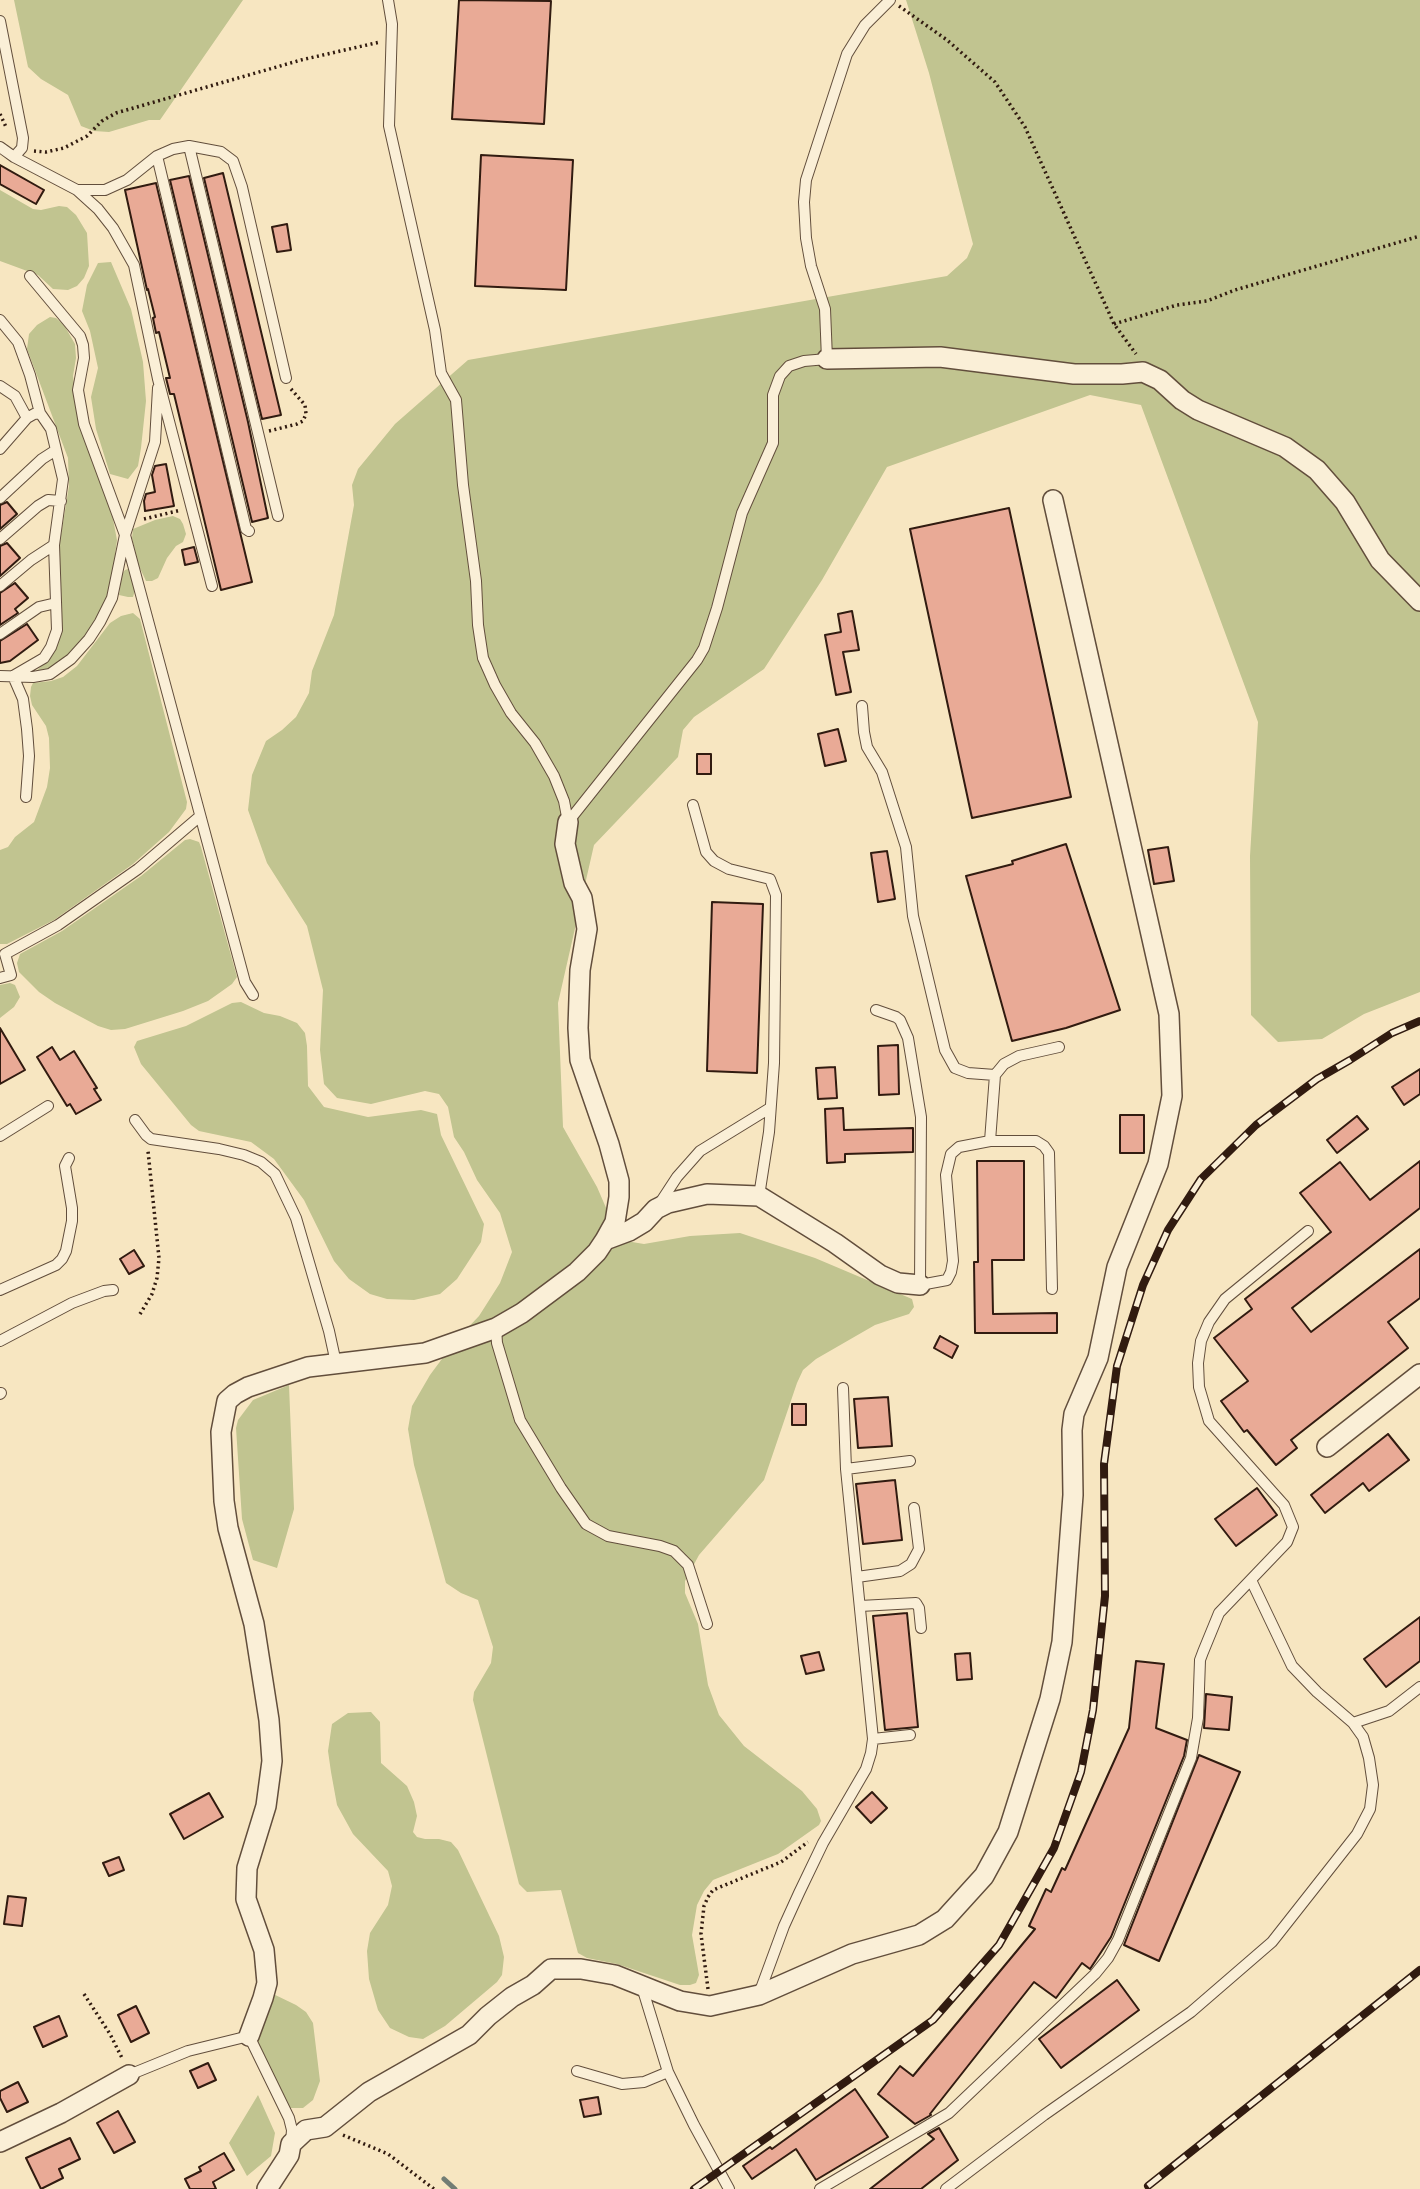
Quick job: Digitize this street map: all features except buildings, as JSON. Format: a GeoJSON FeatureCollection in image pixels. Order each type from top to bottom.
{"type":"FeatureCollection","features":[{"type":"Feature","properties":{"kind":"street"},"geometry":{"type":"LineString","coordinates":[[827,359],[940,357],[1074,374],[1143,372],[1160,380],[1198,410],[1285,447],[1317,470],[1345,502],[1380,560],[1420,601]]}},
{"type":"Feature","properties":{"kind":"street"},"geometry":{"type":"LineString","coordinates":[[267,2189],[289,2155],[291,2144],[306,2130],[325,2127],[369,2092],[469,2035],[504,2003],[533,1985],[551,1969],[581,1969],[615,1975],[680,2001],[710,2006],[759,1995],[852,1954],[919,1935],[946,1919],[984,1877],[1008,1832],[1050,1699],[1062,1642],[1073,1495],[1074,1415],[1098,1358],[1117,1267],[1158,1164],[1172,1097],[1169,1014],[1053,500]]}},
{"type":"Feature","properties":{"kind":"street"},"geometry":{"type":"LineString","coordinates":[[249,2036],[267,1983],[264,1950],[249,1910],[245,1886],[247,1868],[267,1806],[272,1761],[269,1720],[254,1624],[228,1528],[221,1432],[228,1401],[235,1394],[308,1367],[425,1353],[496,1328],[522,1313],[577,1272],[606,1240],[615,1222],[619,1181],[580,1060],[580,970],[587,929],[582,898],[574,883],[565,844],[568,822]]}},
{"type":"Feature","properties":{"kind":"street"},"geometry":{"type":"LineString","coordinates":[[606,1240],[629,1231],[644,1222],[656,1209],[668,1203],[707,1194],[759,1196],[835,1243],[880,1275],[898,1283],[920,1285]]}},
{"type":"Feature","properties":{"kind":"street"},"geometry":{"type":"LineString","coordinates":[[1327,1447],[1420,1374]]}},
{"type":"Feature","properties":{"kind":"street"},"geometry":{"type":"LineString","coordinates":[[0,2142],[61,2113],[129,2075]]}},
{"type":"Feature","properties":{"kind":"lane"},"geometry":{"type":"LineString","coordinates":[[388,0],[392,24],[389,126],[435,330],[441,373],[456,400],[483,657],[511,713],[535,743],[555,776],[568,822]]}},
{"type":"Feature","properties":{"kind":"lane"},"geometry":{"type":"LineString","coordinates":[[568,822],[704,648],[718,608],[742,513],[773,443],[776,385],[789,366],[804,361],[827,359],[825,309],[811,266],[806,238],[806,180],[847,54],[865,24],[891,0]]}},
{"type":"Feature","properties":{"kind":"lane"},"geometry":{"type":"LineString","coordinates":[[0,21],[20,120],[22,148],[14,157]]}},
{"type":"Feature","properties":{"kind":"lane"},"geometry":{"type":"LineString","coordinates":[[189,146],[278,516]]}},
{"type":"Feature","properties":{"kind":"lane"},"geometry":{"type":"LineString","coordinates":[[77,190],[105,190],[127,180],[157,156],[189,146],[221,152],[233,161],[242,187],[286,378]]}},
{"type":"Feature","properties":{"kind":"lane"},"geometry":{"type":"LineString","coordinates":[[0,147],[77,190],[113,228],[134,265],[158,379],[212,586]]}},
{"type":"Feature","properties":{"kind":"lane"},"geometry":{"type":"LineString","coordinates":[[157,156],[246,529],[249,531]]}},
{"type":"Feature","properties":{"kind":"lane"},"geometry":{"type":"LineString","coordinates":[[30,276],[80,336],[83,345],[78,390],[83,424],[124,535],[199,817],[246,982],[253,995]]}},
{"type":"Feature","properties":{"kind":"lane"},"geometry":{"type":"LineString","coordinates":[[0,320],[18,342],[40,413],[51,429],[63,479],[54,545],[57,630],[44,658],[13,676]]}},
{"type":"Feature","properties":{"kind":"lane"},"geometry":{"type":"LineString","coordinates":[[0,676],[50,674],[71,659],[89,639],[112,598],[124,535],[155,442],[158,379]]}},
{"type":"Feature","properties":{"kind":"lane"},"geometry":{"type":"LineString","coordinates":[[0,386],[15,396],[27,418]]}},
{"type":"Feature","properties":{"kind":"lane"},"geometry":{"type":"LineString","coordinates":[[0,449],[27,418],[40,413]]}},
{"type":"Feature","properties":{"kind":"lane"},"geometry":{"type":"LineString","coordinates":[[0,498],[42,459],[56,450]]}},
{"type":"Feature","properties":{"kind":"lane"},"geometry":{"type":"LineString","coordinates":[[0,539],[38,506],[48,500],[61,501]]}},
{"type":"Feature","properties":{"kind":"lane"},"geometry":{"type":"LineString","coordinates":[[0,586],[54,545]]}},
{"type":"Feature","properties":{"kind":"lane"},"geometry":{"type":"LineString","coordinates":[[0,634],[39,607],[56,603]]}},
{"type":"Feature","properties":{"kind":"lane"},"geometry":{"type":"LineString","coordinates":[[13,676],[23,699],[27,729],[29,756],[26,797]]}},
{"type":"Feature","properties":{"kind":"lane"},"geometry":{"type":"LineString","coordinates":[[862,706],[867,747],[881,772],[906,846],[913,916],[945,1050],[956,1068],[968,1073],[995,1076]]}},
{"type":"Feature","properties":{"kind":"lane"},"geometry":{"type":"LineString","coordinates":[[693,805],[706,852],[714,861],[729,869],[770,879],[776,895],[775,1063],[759,1196]]}},
{"type":"Feature","properties":{"kind":"lane"},"geometry":{"type":"LineString","coordinates":[[0,978],[10,975],[2,953],[58,925],[138,869],[199,817]]}},
{"type":"Feature","properties":{"kind":"lane"},"geometry":{"type":"LineString","coordinates":[[876,1010],[900,1020],[908,1038],[921,1118],[920,1285],[947,1280],[951,1272],[953,1261],[946,1175],[951,1154],[959,1147],[990,1141],[1036,1142],[1044,1146],[1049,1153],[1052,1289]]}},
{"type":"Feature","properties":{"kind":"lane"},"geometry":{"type":"LineString","coordinates":[[990,1141],[995,1076],[1004,1064],[1019,1056],[1059,1047]]}},
{"type":"Feature","properties":{"kind":"lane"},"geometry":{"type":"LineString","coordinates":[[0,1136],[48,1106]]}},
{"type":"Feature","properties":{"kind":"lane"},"geometry":{"type":"LineString","coordinates":[[656,1209],[677,1177],[700,1151],[770,1108]]}},
{"type":"Feature","properties":{"kind":"lane"},"geometry":{"type":"LineString","coordinates":[[135,1121],[151,1139],[244,1155],[275,1174],[296,1218],[336,1363]]}},
{"type":"Feature","properties":{"kind":"lane"},"geometry":{"type":"LineString","coordinates":[[0,1290],[56,1265],[62,1259],[72,1221],[65,1166],[69,1158]]}},
{"type":"Feature","properties":{"kind":"lane"},"geometry":{"type":"LineString","coordinates":[[820,2189],[948,2113],[1095,1974],[1118,1940],[1191,1758],[1198,1718],[1200,1660],[1219,1613],[1287,1542],[1293,1527],[1284,1505],[1209,1421],[1199,1387],[1201,1341],[1209,1322],[1225,1299],[1308,1231]]}},
{"type":"Feature","properties":{"kind":"lane"},"geometry":{"type":"LineString","coordinates":[[0,1341],[72,1303],[113,1290]]}},
{"type":"Feature","properties":{"kind":"lane"},"geometry":{"type":"LineString","coordinates":[[496,1328],[497,1343],[520,1420],[586,1524],[608,1536],[674,1551],[688,1565],[707,1624]]}},
{"type":"Feature","properties":{"kind":"lane"},"geometry":{"type":"LineString","coordinates":[[759,1995],[799,1893],[823,1843],[866,1769],[873,1739],[846,1469],[843,1388]]}},
{"type":"Feature","properties":{"kind":"lane"},"geometry":{"type":"LineString","coordinates":[[846,1469],[910,1461]]}},
{"type":"Feature","properties":{"kind":"lane"},"geometry":{"type":"LineString","coordinates":[[857,1577],[900,1571],[911,1564],[919,1549],[914,1508]]}},
{"type":"Feature","properties":{"kind":"lane"},"geometry":{"type":"LineString","coordinates":[[946,2189],[1044,2115],[1191,2012],[1272,1942],[1357,1834],[1370,1809],[1373,1785],[1363,1737],[1353,1723],[1317,1692],[1293,1666],[1251,1580]]}},
{"type":"Feature","properties":{"kind":"lane"},"geometry":{"type":"LineString","coordinates":[[860,1606],[916,1603],[921,1628]]}},
{"type":"Feature","properties":{"kind":"lane"},"geometry":{"type":"LineString","coordinates":[[1353,1723],[1389,1711],[1420,1687]]}},
{"type":"Feature","properties":{"kind":"lane"},"geometry":{"type":"LineString","coordinates":[[873,1739],[909,1735]]}},
{"type":"Feature","properties":{"kind":"lane"},"geometry":{"type":"LineString","coordinates":[[642,1987],[668,2072],[729,2189]]}},
{"type":"Feature","properties":{"kind":"lane"},"geometry":{"type":"LineString","coordinates":[[129,2075],[188,2051],[249,2036],[289,2118],[291,2144]]}},
{"type":"Feature","properties":{"kind":"lane"},"geometry":{"type":"LineString","coordinates":[[577,2071],[622,2084],[644,2082],[668,2072]]}},
{"type":"Feature","properties":{"kind":"path"},"geometry":{"type":"LineString","coordinates":[[891,0],[947,40],[995,82],[1025,127],[1114,324],[1140,360],[1143,372]]}},
{"type":"Feature","properties":{"kind":"path"},"geometry":{"type":"LineString","coordinates":[[22,148],[46,152],[64,149],[88,136],[102,121],[116,113],[301,60],[392,40]]}},
{"type":"Feature","properties":{"kind":"path"},"geometry":{"type":"LineString","coordinates":[[1114,324],[1177,305],[1207,300],[1420,236]]}},
{"type":"Feature","properties":{"kind":"path"},"geometry":{"type":"LineString","coordinates":[[259,434],[303,421],[306,414],[305,405],[289,387],[286,378]]}},
{"type":"Feature","properties":{"kind":"path"},"geometry":{"type":"LineString","coordinates":[[128,523],[192,507]]}},
{"type":"Feature","properties":{"kind":"path"},"geometry":{"type":"LineString","coordinates":[[140,1314],[152,1294],[159,1258],[146,1135]]}},
{"type":"Feature","properties":{"kind":"path"},"geometry":{"type":"LineString","coordinates":[[710,2006],[701,1934],[704,1906],[708,1897],[713,1889],[781,1862],[809,1841]]}},
{"type":"Feature","properties":{"kind":"path"},"geometry":{"type":"LineString","coordinates":[[83,1994],[110,2034],[129,2075]]}},
{"type":"Feature","properties":{"kind":"path"},"geometry":{"type":"LineString","coordinates":[[356,2139],[388,2154],[434,2189]]}},
{"type":"Feature","properties":{"kind":"green space"},"geometry":{"type":"Polygon","coordinates":[[[14,0],[243,0],[160,120],[149,120],[109,132],[94,131],[81,126],[68,95],[41,79],[28,67],[14,0]]]}},
{"type":"Feature","properties":{"kind":"green space"},"geometry":{"type":"Polygon","coordinates":[[[906,0],[1420,0],[1420,992],[1364,1014],[1322,1039],[1278,1042],[1251,1015],[1250,856],[1258,722],[1141,405],[1090,395],[887,467],[822,580],[764,669],[694,717],[683,730],[678,757],[594,845],[558,1003],[563,1127],[597,1187],[620,1240],[644,1244],[690,1236],[740,1233],[815,1258],[912,1299],[914,1307],[909,1314],[875,1325],[816,1359],[803,1370],[764,1480],[699,1555],[685,1581],[685,1593],[698,1624],[708,1685],[719,1715],[744,1746],[802,1791],[817,1809],[821,1821],[778,1854],[713,1880],[697,1905],[692,1935],[699,1975],[696,1983],[680,1985],[578,1953],[561,1890],[527,1892],[519,1884],[473,1700],[474,1692],[491,1663],[493,1647],[478,1600],[446,1583],[414,1465],[408,1429],[412,1406],[430,1375],[456,1340],[479,1316],[500,1283],[512,1252],[500,1213],[477,1180],[454,1137],[448,1107],[439,1094],[425,1091],[371,1104],[337,1098],[324,1084],[320,1050],[323,990],[307,926],[267,863],[248,810],[252,775],[266,741],[296,717],[309,693],[312,671],[334,615],[354,505],[352,485],[358,469],[395,424],[468,360],[947,276],[967,258],[973,244],[929,73],[906,0]]]}},
{"type":"Feature","properties":{"kind":"green space"},"geometry":{"type":"Polygon","coordinates":[[[0,190],[33,209],[67,207],[76,215],[87,233],[89,266],[77,286],[68,290],[53,289],[38,275],[0,261],[0,190]]]}},
{"type":"Feature","properties":{"kind":"green space"},"geometry":{"type":"Polygon","coordinates":[[[111,262],[131,309],[143,362],[146,401],[141,448],[138,466],[128,479],[110,474],[96,429],[91,397],[98,368],[90,331],[82,311],[87,285],[98,263],[111,262]]]}},
{"type":"Feature","properties":{"kind":"green space"},"geometry":{"type":"Polygon","coordinates":[[[50,317],[56,318],[64,325],[75,344],[73,376],[78,415],[113,519],[117,540],[110,593],[101,612],[79,644],[63,660],[51,670],[39,673],[36,671],[46,662],[60,634],[62,612],[59,547],[69,486],[68,458],[27,349],[29,334],[50,317]]]}},
{"type":"Feature","properties":{"kind":"green space"},"geometry":{"type":"Polygon","coordinates":[[[173,516],[183,524],[186,534],[183,542],[176,546],[167,558],[158,578],[146,581],[138,564],[132,538],[133,529],[173,516]]]}},
{"type":"Feature","properties":{"kind":"green space"},"geometry":{"type":"Polygon","coordinates":[[[128,569],[135,590],[133,597],[119,595],[122,574],[128,569]]]}},
{"type":"Feature","properties":{"kind":"green space"},"geometry":{"type":"Polygon","coordinates":[[[133,613],[140,619],[187,802],[186,809],[169,832],[133,864],[54,920],[7,944],[0,944],[0,850],[8,847],[15,837],[34,822],[47,787],[50,768],[49,738],[46,726],[32,705],[31,687],[33,683],[63,677],[77,666],[110,623],[133,613]]]}},
{"type":"Feature","properties":{"kind":"green space"},"geometry":{"type":"Polygon","coordinates":[[[185,840],[199,842],[201,847],[237,977],[232,984],[208,1001],[183,1011],[125,1029],[111,1030],[55,1003],[39,992],[19,972],[17,963],[20,954],[62,931],[141,876],[185,840]]]}},
{"type":"Feature","properties":{"kind":"green space"},"geometry":{"type":"Polygon","coordinates":[[[0,985],[15,985],[20,997],[14,1007],[0,1018],[0,985]]]}},
{"type":"Feature","properties":{"kind":"green space"},"geometry":{"type":"Polygon","coordinates":[[[241,1002],[264,1013],[297,1023],[305,1033],[308,1086],[324,1107],[368,1117],[421,1110],[437,1114],[441,1135],[484,1224],[481,1242],[457,1279],[440,1294],[414,1300],[387,1299],[370,1294],[349,1279],[334,1261],[304,1200],[274,1159],[251,1142],[199,1131],[191,1125],[141,1064],[134,1047],[137,1041],[186,1026],[232,1003],[241,1002]]]}},
{"type":"Feature","properties":{"kind":"green space"},"geometry":{"type":"Polygon","coordinates":[[[289,1385],[294,1509],[277,1568],[253,1560],[242,1519],[236,1428],[238,1420],[253,1400],[289,1385]]]}},
{"type":"Feature","properties":{"kind":"green space"},"geometry":{"type":"Polygon","coordinates":[[[371,1712],[380,1722],[381,1763],[407,1786],[414,1802],[417,1816],[413,1832],[417,1837],[451,1842],[458,1850],[499,1936],[504,1957],[502,1975],[497,1982],[445,2026],[423,2039],[409,2037],[390,2028],[378,2010],[369,1979],[367,1951],[370,1933],[388,1905],[392,1886],[388,1871],[353,1834],[337,1805],[331,1772],[328,1751],[332,1724],[348,1713],[371,1712]]]}},
{"type":"Feature","properties":{"kind":"green space"},"geometry":{"type":"Polygon","coordinates":[[[267,1991],[296,2005],[306,2012],[313,2023],[320,2081],[313,2100],[303,2108],[288,2108],[259,2054],[241,2034],[241,2026],[267,1991]]]}},
{"type":"Feature","properties":{"kind":"green space"},"geometry":{"type":"Polygon","coordinates":[[[258,2095],[275,2133],[271,2156],[247,2176],[229,2143],[258,2095]]]}},
{"type":"Feature","properties":{"kind":"waterway"},"geometry":{"type":"LineString","coordinates":[[444,2179],[455,2189]]}},
{"type":"Feature","properties":{"kind":"railway"},"geometry":{"type":"LineString","coordinates":[[694,2189],[933,2020],[999,1945],[1054,1848],[1081,1772],[1093,1710],[1105,1596],[1104,1464],[1117,1366],[1143,1285],[1168,1230],[1201,1179],[1256,1125],[1317,1079],[1392,1033],[1420,1021]]}},
{"type":"Feature","properties":{"kind":"railway"},"geometry":{"type":"LineString","coordinates":[[1148,2186],[1420,1970]]}}]}
